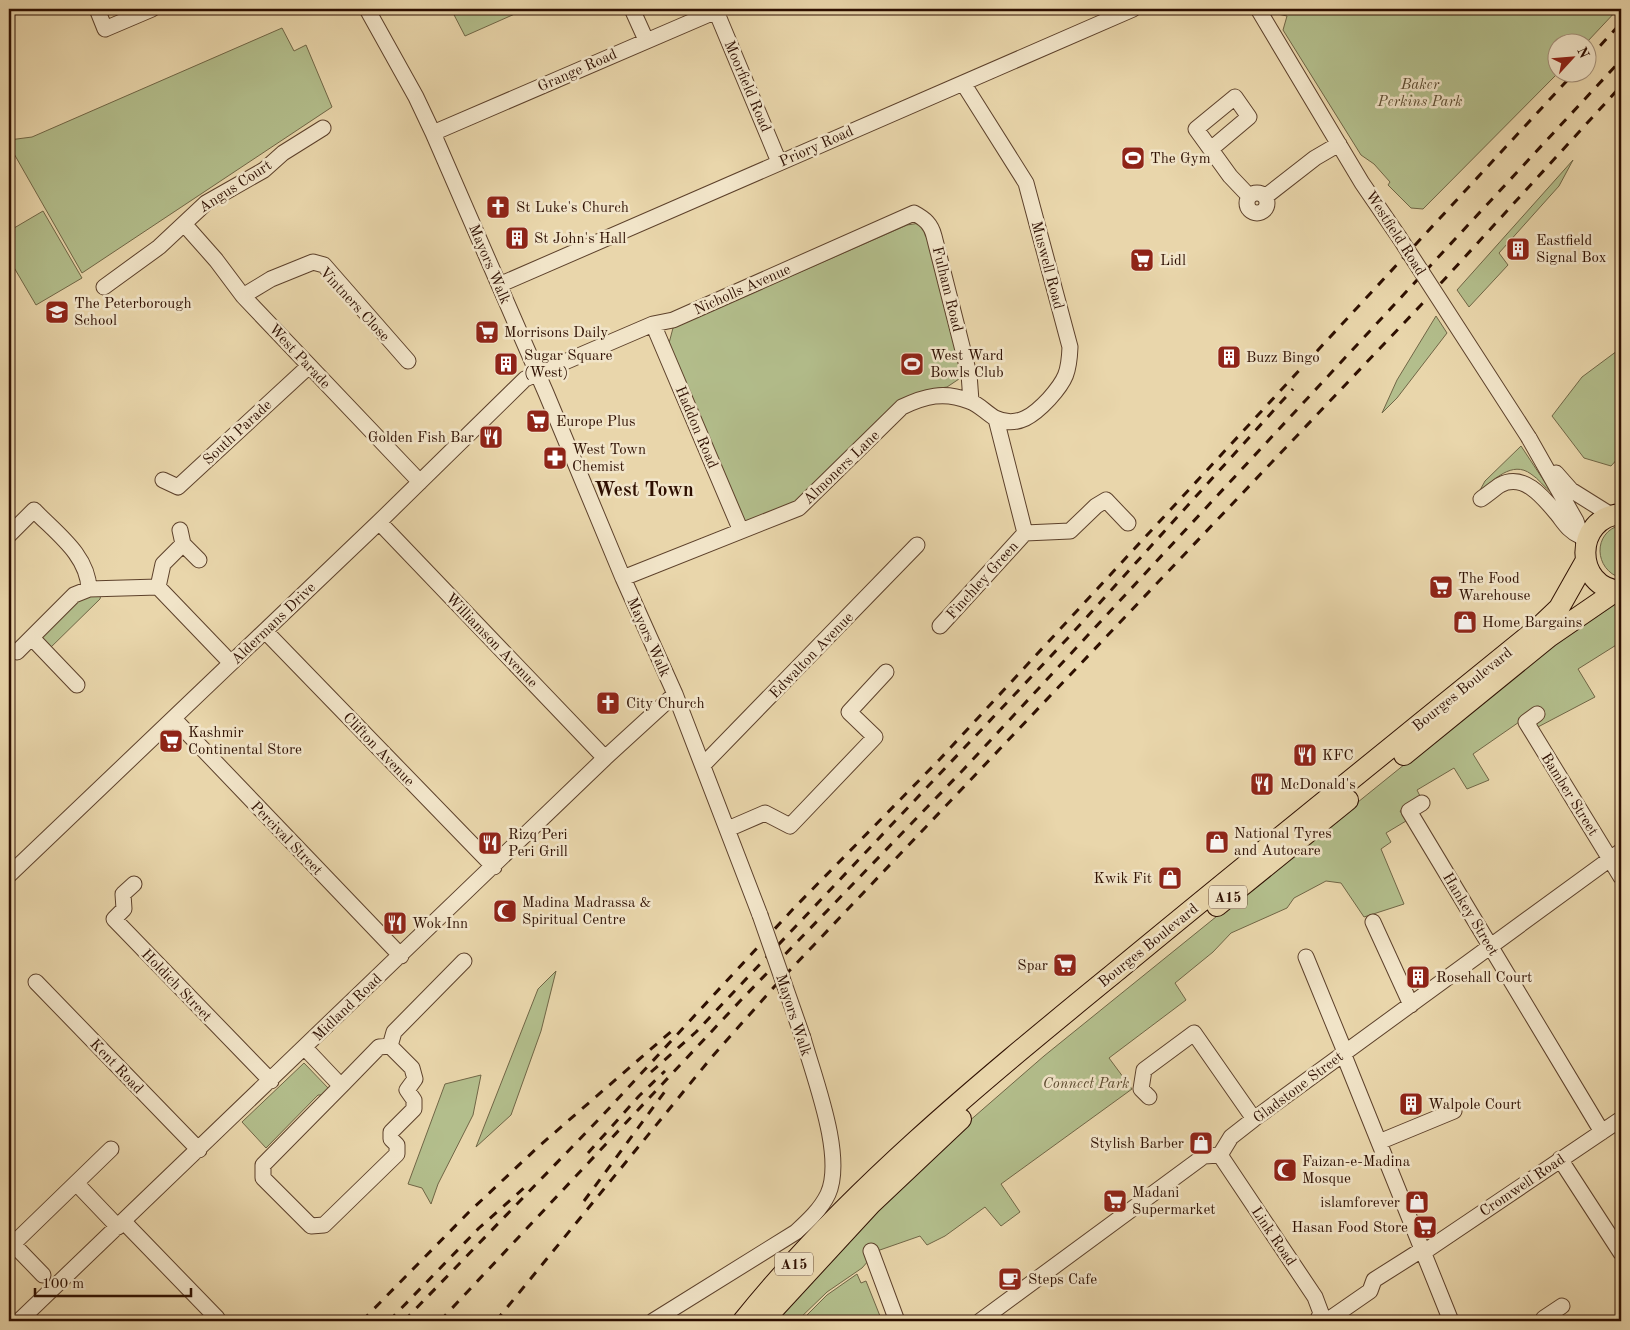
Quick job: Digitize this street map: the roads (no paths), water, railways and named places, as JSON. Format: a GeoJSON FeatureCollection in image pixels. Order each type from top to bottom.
{"type":"FeatureCollection","features":[{"type":"Feature","properties":{"kind":"main road","name":"A15"},"geometry":{"type":"LineString","coordinates":[[1616,514],[1600,521],[1590,531],[1583,547],[1596,581],[1618,591]]}},
{"type":"Feature","properties":{"kind":"main road","name":"Bourges Boulevard"},"geometry":{"type":"LineString","coordinates":[[742,1321],[823,1231],[919,1138],[1016,1053],[1538,628],[1559,608],[1583,547]]}},
{"type":"Feature","properties":{"kind":"main road","name":"Bourges Boulevard"},"geometry":{"type":"LineString","coordinates":[[763,1321],[788,1291],[871,1204],[1018,1068],[1549,637],[1618,591]]}},
{"type":"Feature","properties":{"kind":"street"},"geometry":{"type":"LineString","coordinates":[[97,9],[105,29],[152,9]]}},
{"type":"Feature","properties":{"kind":"street","name":"Mayors Walk"},"geometry":{"type":"LineString","coordinates":[[367,9],[416,97],[433,134],[538,373],[623,578],[704,764],[803,1038],[832,1149],[833,1171],[828,1194],[809,1220],[796,1232],[653,1321]]}},
{"type":"Feature","properties":{"kind":"street"},"geometry":{"type":"LineString","coordinates":[[632,9],[646,40]]}},
{"type":"Feature","properties":{"kind":"street","name":"Priory Road"},"geometry":{"type":"LineString","coordinates":[[499,285],[1133,9]]}},
{"type":"Feature","properties":{"kind":"street","name":"Westfield Road"},"geometry":{"type":"LineString","coordinates":[[1258,9],[1339,144],[1529,438],[1576,521],[1583,547]]}},
{"type":"Feature","properties":{"kind":"street","name":"Grange Road"},"geometry":{"type":"LineString","coordinates":[[433,134],[718,10]]}},
{"type":"Feature","properties":{"kind":"street","name":"Moorfield Road"},"geometry":{"type":"LineString","coordinates":[[718,10],[779,162]]}},
{"type":"Feature","properties":{"kind":"street","name":"Muswell Road"},"geometry":{"type":"LineString","coordinates":[[963,83],[1026,183],[1070,347],[1068,372],[1061,385],[1033,415],[1018,421],[996,419]]}},
{"type":"Feature","properties":{"kind":"street","name":"Angus Court"},"geometry":{"type":"LineString","coordinates":[[104,287],[159,247],[184,225],[193,213],[206,203],[264,170],[283,153],[322,128]]}},
{"type":"Feature","properties":{"kind":"street"},"geometry":{"type":"LineString","coordinates":[[1211,149],[1230,176],[1249,196],[1258,192],[1266,197],[1314,158],[1339,144]]}},
{"type":"Feature","properties":{"kind":"street","name":"Nicholls Avenue"},"geometry":{"type":"LineString","coordinates":[[538,373],[653,324],[673,320],[914,213],[926,220],[931,226],[934,236]]}},
{"type":"Feature","properties":{"kind":"street","name":"West Parade"},"geometry":{"type":"LineString","coordinates":[[184,225],[216,260],[243,296],[420,482]]}},
{"type":"Feature","properties":{"kind":"street","name":"Fulham Road"},"geometry":{"type":"LineString","coordinates":[[934,236],[969,374],[971,401]]}},
{"type":"Feature","properties":{"kind":"street","name":"Vintners Close"},"geometry":{"type":"LineString","coordinates":[[243,296],[272,279],[313,262],[324,265],[408,361]]}},
{"type":"Feature","properties":{"kind":"street","name":"Haddon Road"},"geometry":{"type":"LineString","coordinates":[[653,324],[741,531]]}},
{"type":"Feature","properties":{"kind":"street","name":"South Parade"},"geometry":{"type":"LineString","coordinates":[[163,480],[178,487],[309,366]]}},
{"type":"Feature","properties":{"kind":"street","name":"Aldermans Drive"},"geometry":{"type":"LineString","coordinates":[[11,867],[174,719],[379,522],[514,388],[524,379],[538,373]]}},
{"type":"Feature","properties":{"kind":"street","name":"Almoners Lane"},"geometry":{"type":"LineString","coordinates":[[623,578],[799,508],[902,407],[923,397],[953,397],[971,401]]}},
{"type":"Feature","properties":{"kind":"street"},"geometry":{"type":"LineString","coordinates":[[971,401],[996,419]]}},
{"type":"Feature","properties":{"kind":"street","name":"Finchley Green"},"geometry":{"type":"LineString","coordinates":[[996,419],[1025,533]]}},
{"type":"Feature","properties":{"kind":"street","name":"Westfield Road"},"geometry":{"type":"LineString","coordinates":[[1538,453],[1571,490],[1616,514]]}},
{"type":"Feature","properties":{"kind":"street"},"geometry":{"type":"LineString","coordinates":[[1481,499],[1501,484],[1518,481],[1541,495],[1583,547]]}},
{"type":"Feature","properties":{"kind":"street","name":"Finchley Green"},"geometry":{"type":"LineString","coordinates":[[940,626],[1025,533],[1070,531],[1096,506],[1106,500],[1128,523]]}},
{"type":"Feature","properties":{"kind":"street"},"geometry":{"type":"LineString","coordinates":[[9,535],[34,510],[78,556],[89,578],[89,589]]}},
{"type":"Feature","properties":{"kind":"street","name":"Williamson Avenue"},"geometry":{"type":"LineString","coordinates":[[379,522],[605,758]]}},
{"type":"Feature","properties":{"kind":"street"},"geometry":{"type":"LineString","coordinates":[[158,587],[165,553],[181,537],[199,560]]}},
{"type":"Feature","properties":{"kind":"street","name":"Edwalton Avenue"},"geometry":{"type":"LineString","coordinates":[[704,764],[917,545]]}},
{"type":"Feature","properties":{"kind":"street"},"geometry":{"type":"LineString","coordinates":[[17,652],[74,595],[89,589],[158,587],[231,663]]}},
{"type":"Feature","properties":{"kind":"street","name":"Clifton Avenue"},"geometry":{"type":"LineString","coordinates":[[265,631],[494,867]]}},
{"type":"Feature","properties":{"kind":"street"},"geometry":{"type":"LineString","coordinates":[[32,638],[76,685]]}},
{"type":"Feature","properties":{"kind":"street"},"geometry":{"type":"LineString","coordinates":[[728,829],[765,814],[790,826],[875,737],[849,712],[886,672]]}},
{"type":"Feature","properties":{"kind":"street","name":"Midland Road"},"geometry":{"type":"LineString","coordinates":[[19,1321],[494,867],[605,758],[675,694]]}},
{"type":"Feature","properties":{"kind":"street","name":"Bamber Street"},"geometry":{"type":"LineString","coordinates":[[1527,715],[1616,855],[1621,877]]}},
{"type":"Feature","properties":{"kind":"street","name":"Percival Street"},"geometry":{"type":"LineString","coordinates":[[174,719],[401,956]]}},
{"type":"Feature","properties":{"kind":"street","name":"Hankey Street"},"geometry":{"type":"LineString","coordinates":[[1411,805],[1491,947],[1602,1132]]}},
{"type":"Feature","properties":{"kind":"street","name":"Gladstone Street"},"geometry":{"type":"LineString","coordinates":[[1220,1155],[1231,1137],[1254,1119],[1616,855]]}},
{"type":"Feature","properties":{"kind":"street","name":"Holdich Street"},"geometry":{"type":"LineString","coordinates":[[134,884],[123,894],[124,909],[114,919],[271,1081]]}},
{"type":"Feature","properties":{"kind":"street"},"geometry":{"type":"LineString","coordinates":[[1373,922],[1411,1005]]}},
{"type":"Feature","properties":{"kind":"street"},"geometry":{"type":"LineString","coordinates":[[1306,957],[1451,1321]]}},
{"type":"Feature","properties":{"kind":"street"},"geometry":{"type":"LineString","coordinates":[[390,1046],[394,1032],[464,961]]}},
{"type":"Feature","properties":{"kind":"street"},"geometry":{"type":"LineString","coordinates":[[452,973],[462,984]]}},
{"type":"Feature","properties":{"kind":"street","name":"Kent Road"},"geometry":{"type":"LineString","coordinates":[[36,982],[198,1150]]}},
{"type":"Feature","properties":{"kind":"street"},"geometry":{"type":"LineString","coordinates":[[1149,1097],[1141,1089],[1144,1070],[1198,1028],[1254,1119]]}},
{"type":"Feature","properties":{"kind":"street"},"geometry":{"type":"LineString","coordinates":[[390,1046],[412,1068],[415,1079],[407,1090],[414,1100],[414,1109],[391,1132],[391,1139],[397,1145],[397,1154],[324,1224],[312,1226],[264,1178],[263,1165],[380,1048],[390,1046]]}},
{"type":"Feature","properties":{"kind":"street"},"geometry":{"type":"LineString","coordinates":[[305,1048],[341,1086]]}},
{"type":"Feature","properties":{"kind":"street"},"geometry":{"type":"LineString","coordinates":[[1379,1142],[1454,1111]]}},
{"type":"Feature","properties":{"kind":"street","name":"Cromwell Road"},"geometry":{"type":"LineString","coordinates":[[1318,1320],[1330,1318],[1370,1292],[1374,1280],[1423,1250],[1621,1119]]}},
{"type":"Feature","properties":{"kind":"street"},"geometry":{"type":"LineString","coordinates":[[42,1275],[13,1244],[111,1149]]}},
{"type":"Feature","properties":{"kind":"street"},"geometry":{"type":"LineString","coordinates":[[980,1321],[1204,1156],[1220,1155]]}},
{"type":"Feature","properties":{"kind":"street","name":"Link Road"},"geometry":{"type":"LineString","coordinates":[[1220,1155],[1315,1298],[1320,1313],[1318,1320]]}},
{"type":"Feature","properties":{"kind":"street"},"geometry":{"type":"LineString","coordinates":[[1560,1159],[1621,1253]]}},
{"type":"Feature","properties":{"kind":"street"},"geometry":{"type":"LineString","coordinates":[[76,1183],[219,1316]]}},
{"type":"Feature","properties":{"kind":"street"},"geometry":{"type":"LineString","coordinates":[[870,1261],[897,1321]]}},
{"type":"Feature","properties":{"kind":"street"},"geometry":{"type":"LineString","coordinates":[[1546,1321],[1544,1318],[1562,1306]]}},
{"type":"Feature","properties":{"kind":"railway"},"geometry":{"type":"LineString","coordinates":[[1598,48],[1621,23]]}},
{"type":"Feature","properties":{"kind":"railway"},"geometry":{"type":"LineString","coordinates":[[440,1321],[742,999],[963,770],[1621,60]]}},
{"type":"Feature","properties":{"kind":"railway"},"geometry":{"type":"LineString","coordinates":[[404,1321],[601,1117],[794,908],[940,759],[1566,82]]}},
{"type":"Feature","properties":{"kind":"railway"},"geometry":{"type":"LineString","coordinates":[[496,1321],[711,1058],[774,987],[1421,305],[1621,86]]}},
{"type":"Feature","properties":{"kind":"railway"},"geometry":{"type":"LineString","coordinates":[[651,1072],[696,1032],[1067,639],[1293,389]]}},
{"type":"Feature","properties":{"kind":"railway"},"geometry":{"type":"LineString","coordinates":[[362,1321],[468,1213],[538,1147],[674,1029]]}},
{"type":"Feature","properties":{"kind":"railway"},"geometry":{"type":"LineString","coordinates":[[588,1153],[639,1096],[665,1071]]}},
{"type":"Feature","properties":{"kind":"railway"},"geometry":{"type":"LineString","coordinates":[[584,1201],[669,1086]]}},
{"type":"Feature","properties":{"kind":"railway"},"geometry":{"type":"LineString","coordinates":[[389,1321],[479,1228],[525,1187]]}},
{"type":"Feature","properties":{"kind":"place","name":"The Gym"},"geometry":{"type":"Point","coordinates":[1133,158]}},
{"type":"Feature","properties":{"kind":"place","name":"St Luke's Church"},"geometry":{"type":"Point","coordinates":[498,207]}},
{"type":"Feature","properties":{"kind":"place","name":"St John's Hall"},"geometry":{"type":"Point","coordinates":[517,238]}},
{"type":"Feature","properties":{"kind":"place","name":"Eastfield Signal Box"},"geometry":{"type":"Point","coordinates":[1518,249]}},
{"type":"Feature","properties":{"kind":"place","name":"Lidl"},"geometry":{"type":"Point","coordinates":[1142,260]}},
{"type":"Feature","properties":{"kind":"place","name":"The Peterborough School"},"geometry":{"type":"Point","coordinates":[57,312]}},
{"type":"Feature","properties":{"kind":"place","name":"Morrisons Daily"},"geometry":{"type":"Point","coordinates":[487,332]}},
{"type":"Feature","properties":{"kind":"place","name":"Buzz Bingo"},"geometry":{"type":"Point","coordinates":[1229,357]}},
{"type":"Feature","properties":{"kind":"place","name":"Sugar Square (West)"},"geometry":{"type":"Point","coordinates":[506,364]}},
{"type":"Feature","properties":{"kind":"place","name":"West Ward Bowls Club"},"geometry":{"type":"Point","coordinates":[912,364]}},
{"type":"Feature","properties":{"kind":"place","name":"Europe Plus"},"geometry":{"type":"Point","coordinates":[538,421]}},
{"type":"Feature","properties":{"kind":"place","name":"Golden Fish Bar"},"geometry":{"type":"Point","coordinates":[491,437]}},
{"type":"Feature","properties":{"kind":"place","name":"West Town Chemist"},"geometry":{"type":"Point","coordinates":[555,458]}},
{"type":"Feature","properties":{"kind":"place","name":"The Food Warehouse"},"geometry":{"type":"Point","coordinates":[1441,587]}},
{"type":"Feature","properties":{"kind":"place","name":"Home Bargains"},"geometry":{"type":"Point","coordinates":[1465,622]}},
{"type":"Feature","properties":{"kind":"place","name":"City Church"},"geometry":{"type":"Point","coordinates":[608,703]}},
{"type":"Feature","properties":{"kind":"place","name":"Kashmir Continental Store"},"geometry":{"type":"Point","coordinates":[171,741]}},
{"type":"Feature","properties":{"kind":"place","name":"KFC"},"geometry":{"type":"Point","coordinates":[1305,755]}},
{"type":"Feature","properties":{"kind":"place","name":"McDonald's"},"geometry":{"type":"Point","coordinates":[1262,784]}},
{"type":"Feature","properties":{"kind":"place","name":"National Tyres and Autocare"},"geometry":{"type":"Point","coordinates":[1217,842]}},
{"type":"Feature","properties":{"kind":"place","name":"Rizq Peri Peri Grill"},"geometry":{"type":"Point","coordinates":[490,843]}},
{"type":"Feature","properties":{"kind":"place","name":"Kwik Fit"},"geometry":{"type":"Point","coordinates":[1170,878]}},
{"type":"Feature","properties":{"kind":"place","name":"Madina Madrassa & Spiritual Centre"},"geometry":{"type":"Point","coordinates":[505,911]}},
{"type":"Feature","properties":{"kind":"place","name":"Wok Inn"},"geometry":{"type":"Point","coordinates":[395,923]}},
{"type":"Feature","properties":{"kind":"place","name":"Spar"},"geometry":{"type":"Point","coordinates":[1065,965]}},
{"type":"Feature","properties":{"kind":"place","name":"Rosehall Court"},"geometry":{"type":"Point","coordinates":[1418,977]}},
{"type":"Feature","properties":{"kind":"place","name":"Walpole Court"},"geometry":{"type":"Point","coordinates":[1411,1104]}},
{"type":"Feature","properties":{"kind":"place","name":"Stylish Barber"},"geometry":{"type":"Point","coordinates":[1201,1143]}},
{"type":"Feature","properties":{"kind":"place","name":"Faizan-e-Madina Mosque"},"geometry":{"type":"Point","coordinates":[1285,1170]}},
{"type":"Feature","properties":{"kind":"place","name":"Madani Supermarket"},"geometry":{"type":"Point","coordinates":[1115,1201]}},
{"type":"Feature","properties":{"kind":"place","name":"islamforever"},"geometry":{"type":"Point","coordinates":[1417,1202]}},
{"type":"Feature","properties":{"kind":"place","name":"Hasan Food Store"},"geometry":{"type":"Point","coordinates":[1425,1227]}},
{"type":"Feature","properties":{"kind":"place","name":"Steps Cafe"},"geometry":{"type":"Point","coordinates":[1010,1279]}},
{"type":"Feature","properties":{"kind":"district","name":"West Town"},"geometry":{"type":"Point","coordinates":[644,489]}},
{"type":"Feature","properties":{"kind":"park label","name":"Baker Perkins Park"},"geometry":{"type":"Point","coordinates":[1420,92]}},
{"type":"Feature","properties":{"kind":"park label","name":"Connect Park"},"geometry":{"type":"Point","coordinates":[1086,1083]}}]}
